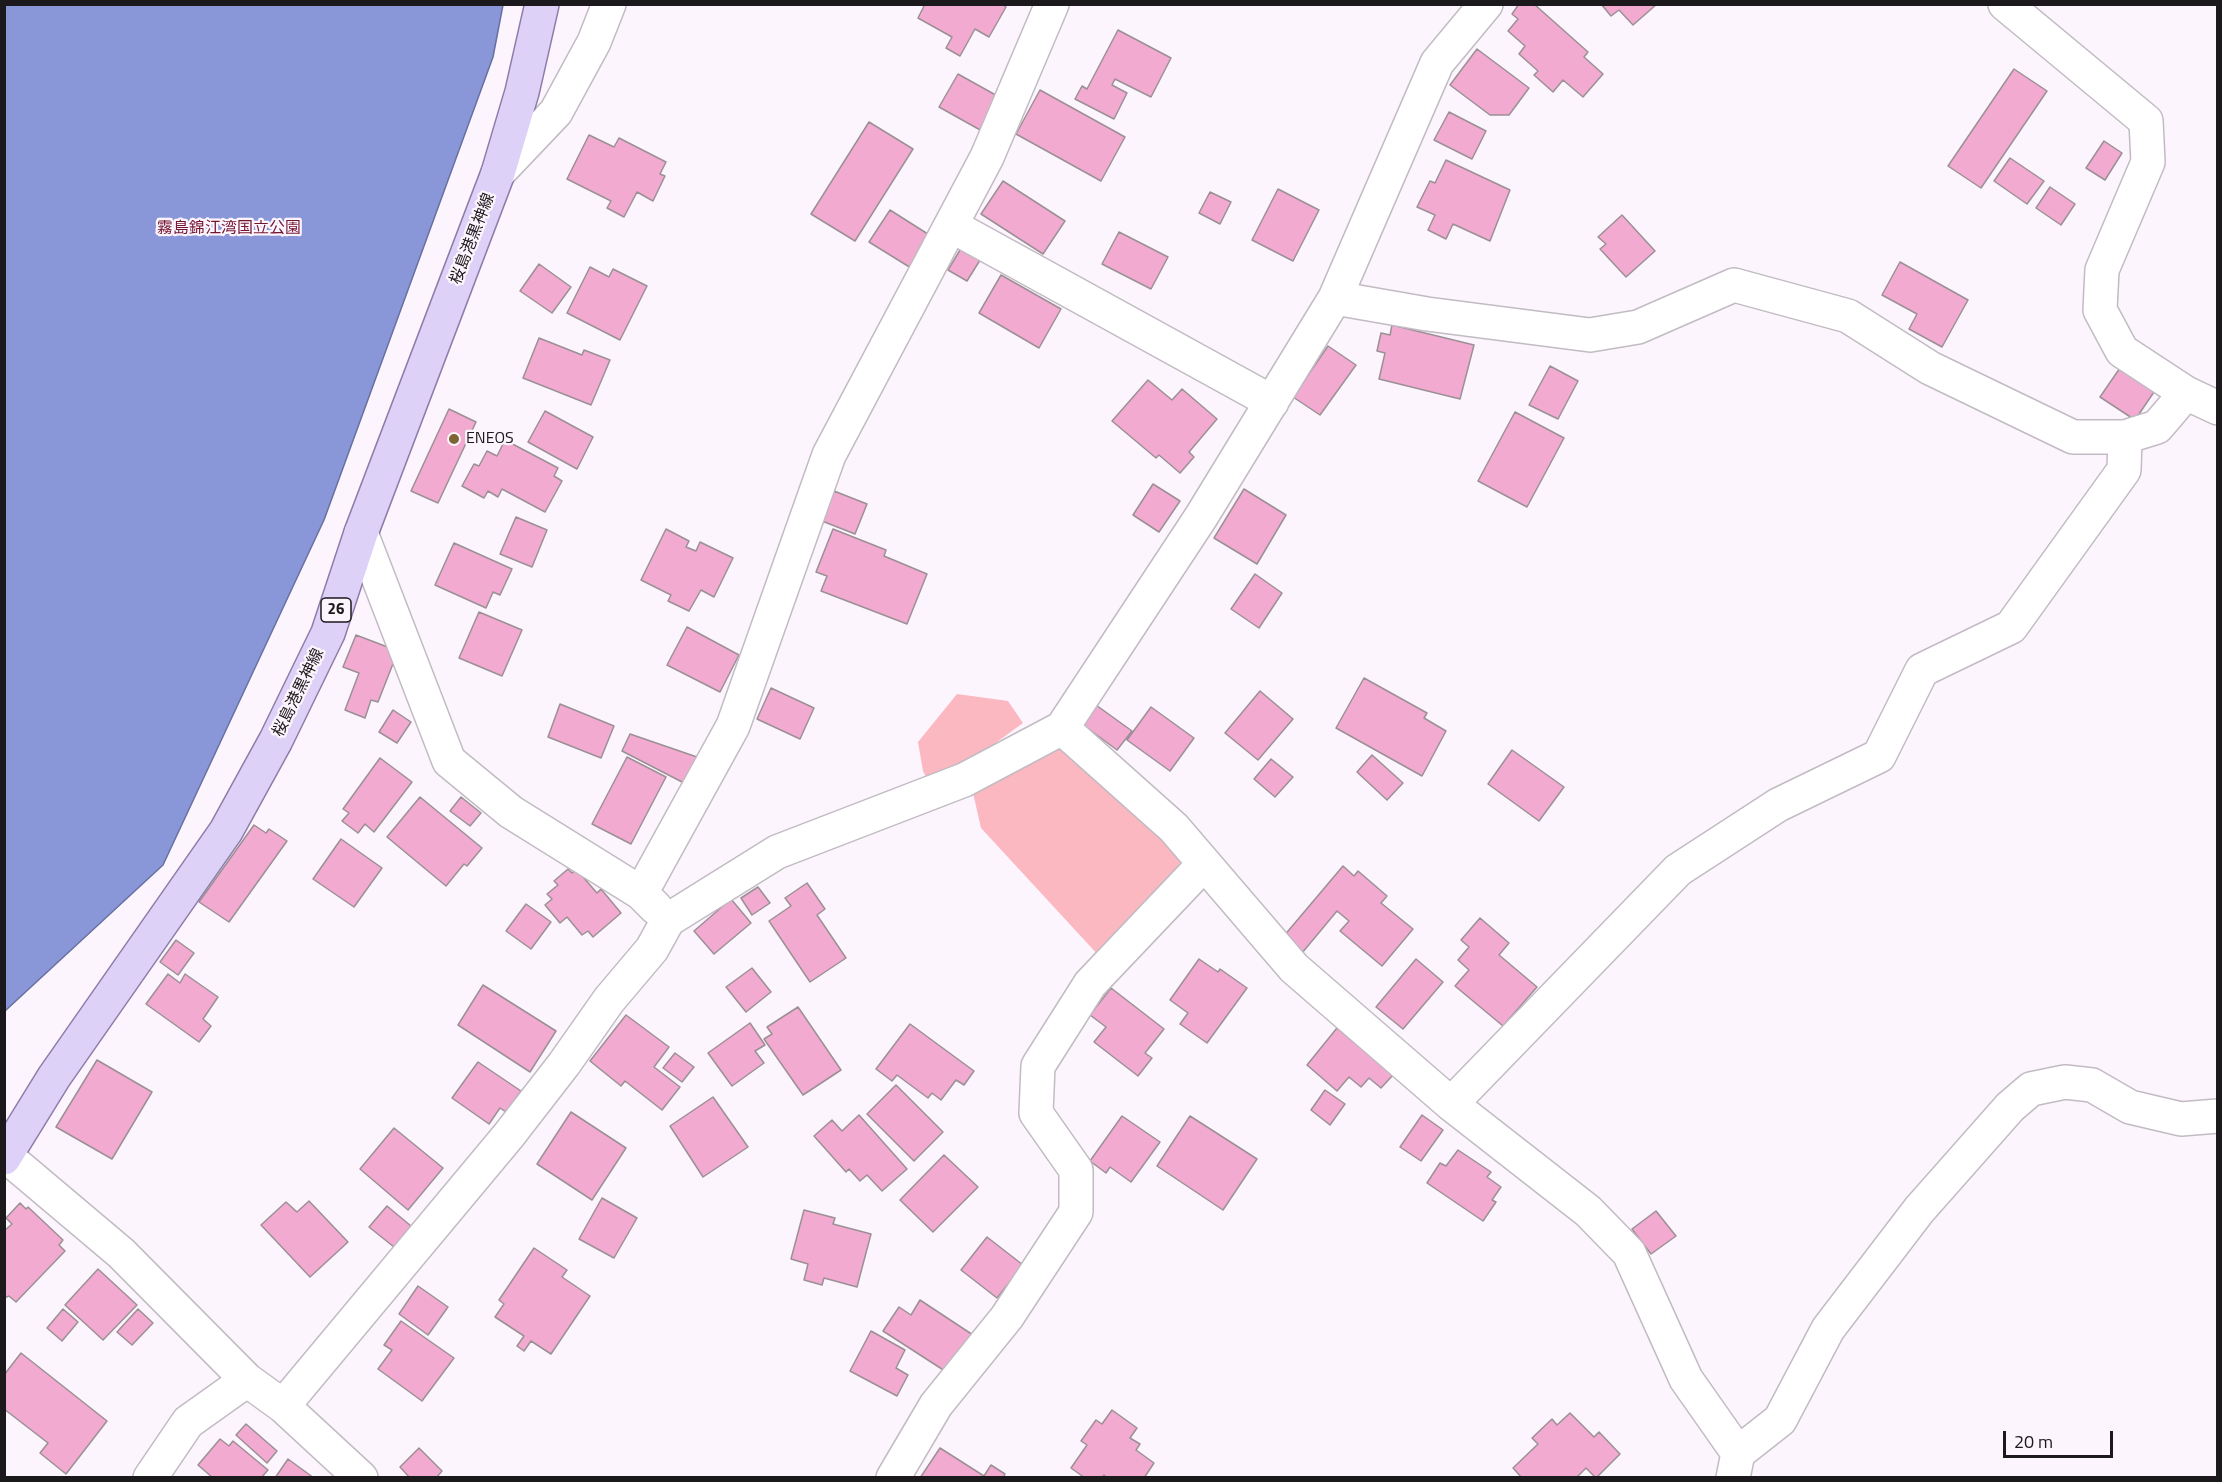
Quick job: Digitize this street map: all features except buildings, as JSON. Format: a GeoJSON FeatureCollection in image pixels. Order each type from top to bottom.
{"type":"FeatureCollection","features":[{"type":"Feature","properties":{"kind":"main road","name":"桜島港黒神線"},"geometry":{"type":"LineString","coordinates":[[5,1157],[54,1077],[226,831],[276,740],[328,633],[361,534],[498,173],[522,92],[542,4]]}},
{"type":"Feature","properties":{"kind":"street"},"geometry":{"type":"LineString","coordinates":[[498,173],[556,112],[594,42],[609,4]]}},
{"type":"Feature","properties":{"kind":"street"},"geometry":{"type":"LineString","coordinates":[[641,893],[733,726],[829,455],[987,157],[1052,4]]}},
{"type":"Feature","properties":{"kind":"street"},"geometry":{"type":"LineString","coordinates":[[283,1406],[516,1126],[564,1064],[609,1000],[652,949],[668,920],[777,852],[964,780],[1062,728],[1201,518],[1335,298],[1437,63],[1486,4]]}},
{"type":"Feature","properties":{"kind":"street"},"geometry":{"type":"LineString","coordinates":[[2005,4],[2146,121],[2148,162],[2102,270],[2100,310],[2122,351],[2186,393],[2217,408]]}},
{"type":"Feature","properties":{"kind":"street"},"geometry":{"type":"LineString","coordinates":[[952,226],[1272,402]]}},
{"type":"Feature","properties":{"kind":"street"},"geometry":{"type":"LineString","coordinates":[[1335,298],[1426,314],[1590,335],[1638,327],[1734,285],[1848,316],[1930,368],[2073,437],[2125,437],[2157,427],[2186,393]]}},
{"type":"Feature","properties":{"kind":"street"},"geometry":{"type":"LineString","coordinates":[[1451,1104],[1678,870],[1778,805],[1879,756],[1923,670],[2011,627],[2124,471],[2125,437]]}},
{"type":"Feature","properties":{"kind":"street"},"geometry":{"type":"LineString","coordinates":[[361,534],[449,761],[511,812],[641,893],[668,920]]}},
{"type":"Feature","properties":{"kind":"street"},"geometry":{"type":"LineString","coordinates":[[1062,728],[1174,828],[1294,968],[1451,1104],[1588,1211],[1629,1253],[1686,1378],[1735,1465],[1780,1420],[1835,1320],[1919,1210],[2010,1107],[2031,1089],[2065,1082],[2092,1084],[2130,1107],[2181,1119],[2217,1116]]}},
{"type":"Feature","properties":{"kind":"street"},"geometry":{"type":"LineString","coordinates":[[893,1478],[936,1406],[1007,1317],[1076,1212],[1076,1170],[1036,1113],[1038,1066],[1090,984],[1204,864]]}},
{"type":"Feature","properties":{"kind":"street"},"geometry":{"type":"LineString","coordinates":[[5,1157],[121,1253],[247,1380],[283,1406],[361,1478]]}},
{"type":"Feature","properties":{"kind":"street"},"geometry":{"type":"LineString","coordinates":[[150,1478],[188,1422],[247,1380]]}},
{"type":"Feature","properties":{"kind":"shaded area"},"geometry":{"type":"Polygon","coordinates":[[[957,694],[1008,701],[1023,723],[960,769],[930,785],[923,771],[918,742],[957,694]]]}},
{"type":"Feature","properties":{"kind":"shaded area"},"geometry":{"type":"Polygon","coordinates":[[[1054,748],[1070,750],[1140,810],[1181,860],[1171,887],[1100,957],[981,828],[973,793],[1054,748]]]}},
{"type":"Feature","properties":{"kind":"water","name":"霧島錦江湾国立公園"},"geometry":{"type":"Polygon","coordinates":[[[5,4],[503,5],[493,57],[324,520],[163,865],[5,1011],[5,4]]]}},
{"type":"Feature","properties":{"kind":"place","name":"ENEOS"},"geometry":{"type":"Point","coordinates":[454,439]}}]}
